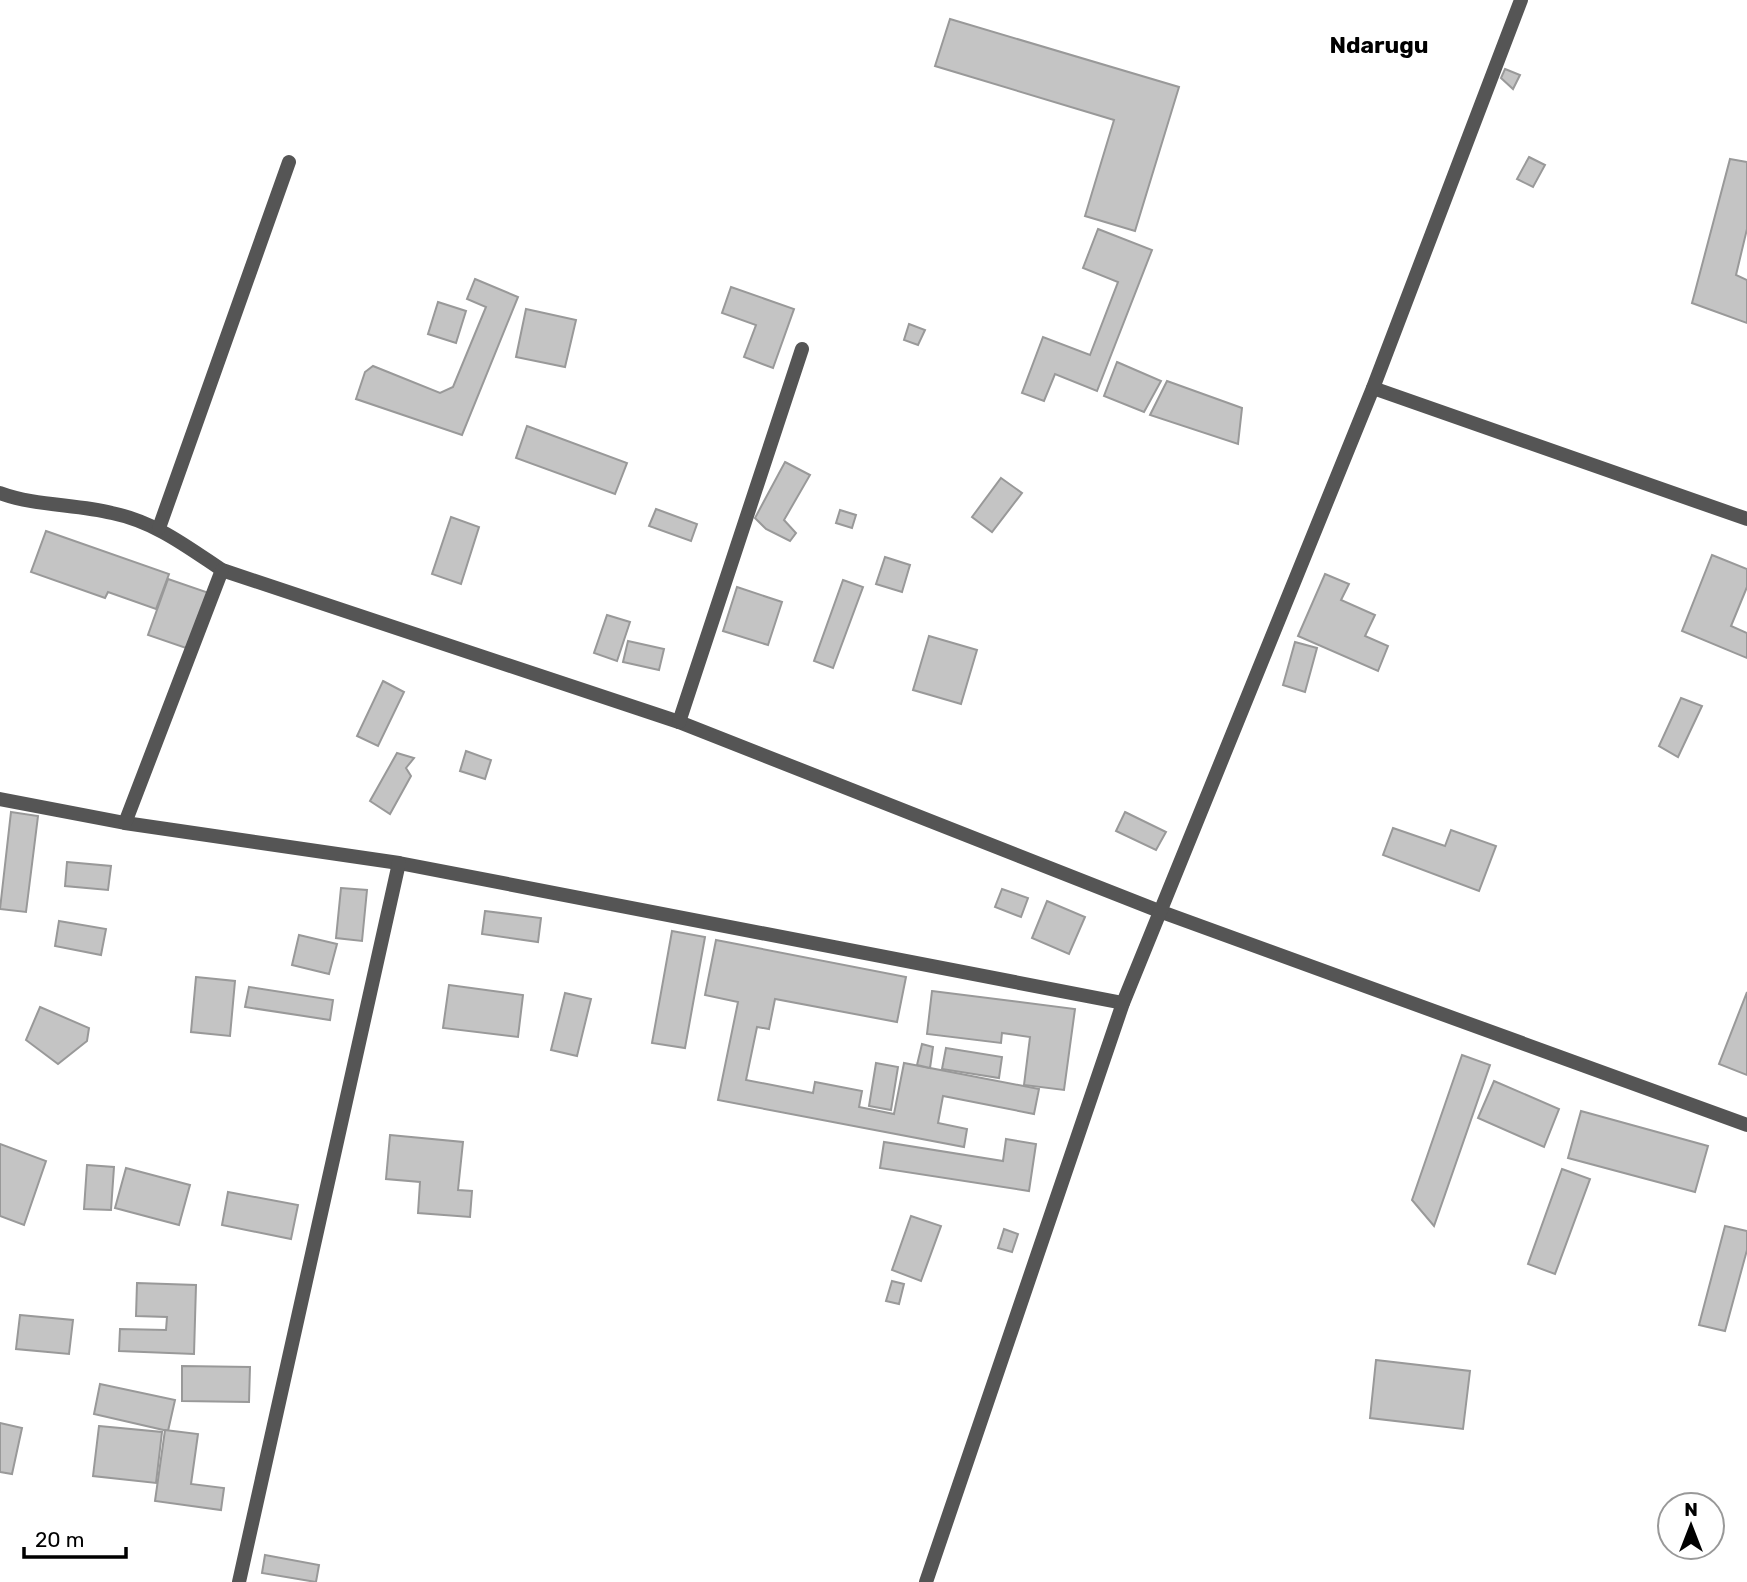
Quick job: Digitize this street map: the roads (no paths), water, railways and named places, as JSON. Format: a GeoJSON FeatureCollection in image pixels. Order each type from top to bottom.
{"type":"FeatureCollection","features":[{"type":"Feature","properties":{"kind":"street"},"geometry":{"type":"LineString","coordinates":[[926,1582],[1124,1003],[1373,388],[1521,0]]}},
{"type":"Feature","properties":{"kind":"street"},"geometry":{"type":"LineString","coordinates":[[159,528],[289,162]]}},
{"type":"Feature","properties":{"kind":"street"},"geometry":{"type":"LineString","coordinates":[[679,722],[802,349]]}},
{"type":"Feature","properties":{"kind":"street"},"geometry":{"type":"LineString","coordinates":[[1373,388],[1747,519]]}},
{"type":"Feature","properties":{"kind":"street"},"geometry":{"type":"LineString","coordinates":[[0,493],[13,498],[114,513],[159,528],[222,570],[679,722],[1159,911],[1747,1125]]}},
{"type":"Feature","properties":{"kind":"street"},"geometry":{"type":"LineString","coordinates":[[125,823],[222,570]]}},
{"type":"Feature","properties":{"kind":"street"},"geometry":{"type":"LineString","coordinates":[[0,799],[125,823],[399,863],[1124,1003]]}},
{"type":"Feature","properties":{"kind":"street"},"geometry":{"type":"LineString","coordinates":[[239,1582],[399,863]]}},
{"type":"Feature","properties":{"kind":"district","name":"Ndarugu"},"geometry":{"type":"Point","coordinates":[1379,45]}}]}
